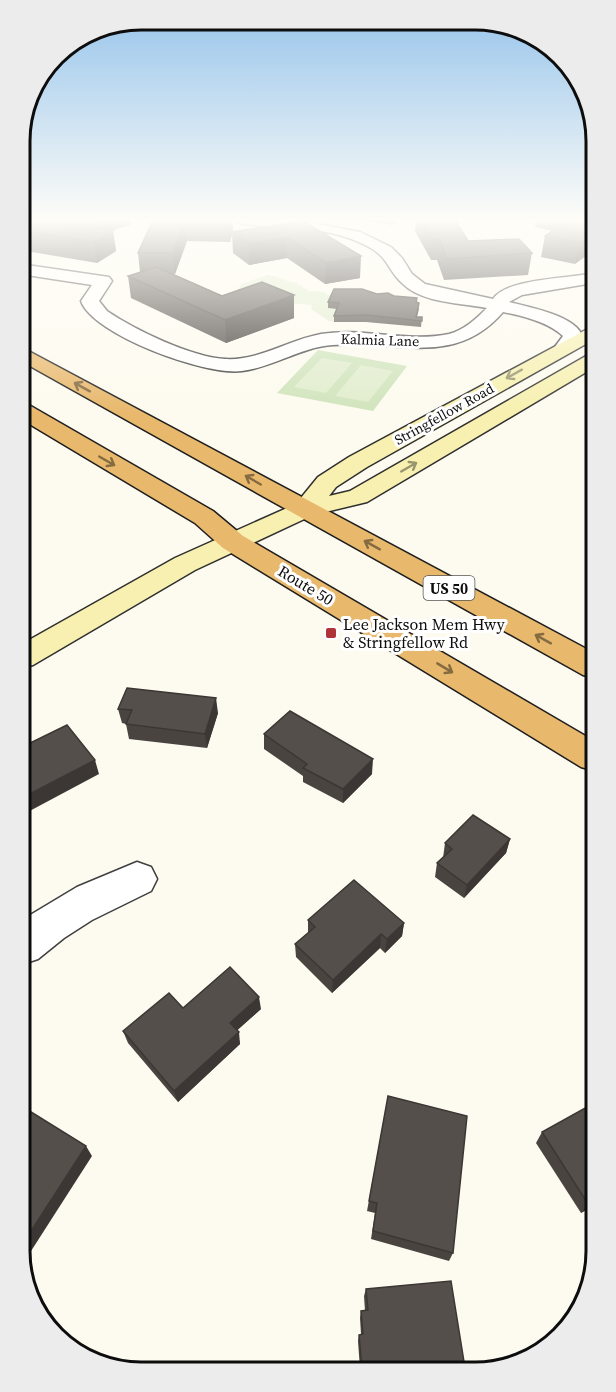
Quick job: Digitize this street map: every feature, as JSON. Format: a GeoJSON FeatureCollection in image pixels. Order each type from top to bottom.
{"type":"FeatureCollection","features":[{"type":"Feature","properties":{"kind":"highway","name":"US 50"},"geometry":{"type":"LineString","coordinates":[[30,358],[586,663]]}},
{"type":"Feature","properties":{"kind":"highway","name":"Route 50"},"geometry":{"type":"LineString","coordinates":[[30,415],[204,517],[233,542],[586,753]]}},
{"type":"Feature","properties":{"kind":"main road","name":"Stringfellow Road"},"geometry":{"type":"LineString","coordinates":[[304,508],[327,482],[357,462],[586,336]]}},
{"type":"Feature","properties":{"kind":"main road","name":"Stringfellow Road"},"geometry":{"type":"LineString","coordinates":[[30,652],[174,570],[304,508],[358,497],[586,364]]}},
{"type":"Feature","properties":{"kind":"street","name":"Kalmia Lane"},"geometry":{"type":"LineString","coordinates":[[100,285],[90,300],[91,306],[104,317],[191,359],[222,364],[254,363],[312,342],[331,339],[402,342],[453,339],[476,328],[499,304]]}},
{"type":"Feature","properties":{"kind":"street"},"geometry":{"type":"LineString","coordinates":[[411,285],[450,296],[499,304],[559,323],[573,334],[573,339],[564,348]]}},
{"type":"Feature","properties":{"kind":"street"},"geometry":{"type":"LineString","coordinates":[[499,304],[505,296],[519,291],[561,285]]}},
{"type":"Feature","properties":{"kind":"street"},"geometry":{"type":"LineString","coordinates":[[499,304],[517,303],[586,319]]}},
{"type":"Feature","properties":{"kind":"street"},"geometry":{"type":"LineString","coordinates":[[30,939],[41,929],[89,899],[137,879]]}},
{"type":"Feature","properties":{"kind":"green space"},"geometry":{"type":"Polygon","coordinates":[[[241,285],[303,286],[302,288],[308,289],[307,291],[324,292],[328,295],[339,293],[329,308],[338,309],[334,322],[311,309],[312,305],[283,303],[238,290],[241,285]]]}},
{"type":"Feature","properties":{"kind":"green space"},"geometry":{"type":"Polygon","coordinates":[[[318,350],[407,366],[373,411],[277,393],[318,350]]]}},
{"type":"Feature","properties":{"kind":"green space"},"geometry":{"type":"Polygon","coordinates":[[[322,358],[352,363],[326,393],[294,387],[322,358]]]}},
{"type":"Feature","properties":{"kind":"green space"},"geometry":{"type":"Polygon","coordinates":[[[361,365],[393,371],[368,402],[335,396],[361,365]]]}},
{"type":"Feature","properties":{"kind":"building"},"geometry":{"type":"Polygon","coordinates":[[[148,285],[197,285],[222,296],[254,285],[269,285],[294,295],[225,320],[148,285]]]}},
{"type":"Feature","properties":{"kind":"building"},"geometry":{"type":"Polygon","coordinates":[[[334,289],[362,289],[377,294],[388,293],[394,296],[417,298],[416,302],[419,303],[416,317],[422,317],[422,321],[366,315],[334,316],[339,303],[328,302],[334,289]]]}},
{"type":"Feature","properties":{"kind":"building"},"geometry":{"type":"Polygon","coordinates":[[[127,688],[216,698],[205,734],[126,724],[132,710],[118,709],[127,688]]]}},
{"type":"Feature","properties":{"kind":"building"},"geometry":{"type":"Polygon","coordinates":[[[290,711],[373,759],[343,789],[303,768],[307,764],[264,734],[290,711]]]}},
{"type":"Feature","properties":{"kind":"building"},"geometry":{"type":"Polygon","coordinates":[[[67,725],[95,760],[30,794],[30,743],[67,725]]]}},
{"type":"Feature","properties":{"kind":"building"},"geometry":{"type":"Polygon","coordinates":[[[473,815],[510,839],[467,885],[437,863],[452,849],[445,843],[473,815]]]}},
{"type":"Feature","properties":{"kind":"building"},"geometry":{"type":"Polygon","coordinates":[[[354,880],[404,923],[387,939],[381,934],[333,980],[295,944],[315,927],[308,920],[354,880]]]}},
{"type":"Feature","properties":{"kind":"building"},"geometry":{"type":"Polygon","coordinates":[[[230,967],[259,997],[230,1023],[239,1032],[174,1091],[123,1031],[169,993],[183,1008],[230,967]]]}},
{"type":"Feature","properties":{"kind":"building"},"geometry":{"type":"Polygon","coordinates":[[[388,1096],[467,1116],[453,1253],[373,1231],[377,1203],[369,1201],[388,1096]]]}},
{"type":"Feature","properties":{"kind":"building"},"geometry":{"type":"Polygon","coordinates":[[[586,1108],[586,1201],[542,1132],[586,1108]]]}},
{"type":"Feature","properties":{"kind":"building"},"geometry":{"type":"Polygon","coordinates":[[[30,1111],[86,1146],[30,1233],[30,1111]]]}},
{"type":"Feature","properties":{"kind":"building"},"geometry":{"type":"Polygon","coordinates":[[[451,1281],[464,1362],[361,1362],[359,1335],[363,1334],[361,1311],[368,1310],[366,1289],[451,1281]]]}},
{"type":"Feature","properties":{"kind":"place","name":"Lee Jackson Mem Hwy & Stringfellow Rd"},"geometry":{"type":"Point","coordinates":[331,633]}}]}
